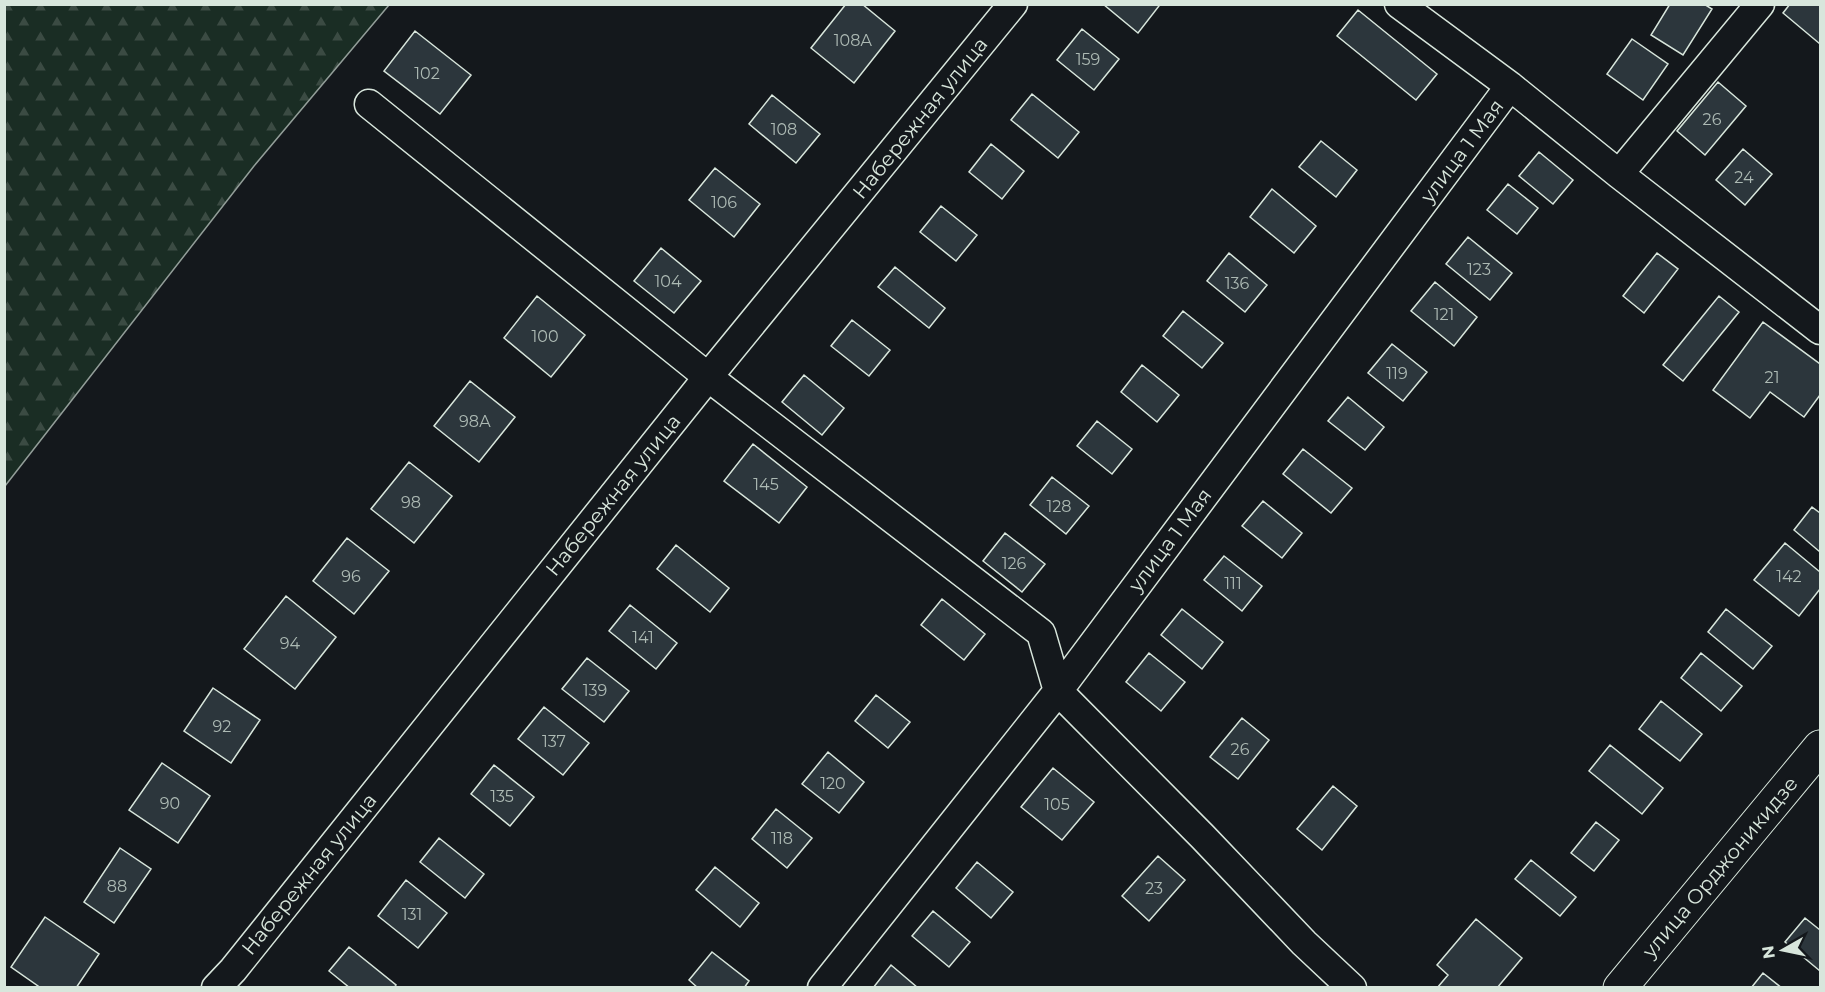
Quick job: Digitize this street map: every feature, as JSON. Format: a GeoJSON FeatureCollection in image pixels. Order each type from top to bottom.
{"type":"FeatureCollection","features":[{"type":"Feature","properties":{"kind":"main road","name":"улица Орджоникидзе"},"geometry":{"type":"LineString","coordinates":[[1620,987],[1821,747]]}},
{"type":"Feature","properties":{"kind":"street","name":"Набережная улица"},"geometry":{"type":"LineString","coordinates":[[216,987],[233,970],[708,377],[1013,4]]}},
{"type":"Feature","properties":{"kind":"street"},"geometry":{"type":"LineString","coordinates":[[1399,4],[1510,86],[1619,174],[1821,330]]}},
{"type":"Feature","properties":{"kind":"street"},"geometry":{"type":"LineString","coordinates":[[1619,174],[1760,4]]}},
{"type":"Feature","properties":{"kind":"street","name":"улица 1 Мая"},"geometry":{"type":"LineString","coordinates":[[822,987],[1058,691],[1510,86]]}},
{"type":"Feature","properties":{"kind":"street"},"geometry":{"type":"LineString","coordinates":[[369,104],[708,377],[1041,633],[1058,691],[1304,943],[1352,987]]}},
{"type":"Feature","properties":{"kind":"green space"},"geometry":{"type":"Polygon","coordinates":[[[5,4],[389,5],[254,166],[5,486],[5,4]]]}},
{"type":"Feature","properties":{"kind":"building"},"geometry":{"type":"Polygon","coordinates":[[[846,4],[862,4],[895,31],[854,83],[811,48],[846,4]]]}},
{"type":"Feature","properties":{"kind":"building"},"geometry":{"type":"Polygon","coordinates":[[[1103,4],[1158,4],[1159,6],[1138,33],[1103,4]]]}},
{"type":"Feature","properties":{"kind":"building"},"geometry":{"type":"Polygon","coordinates":[[[1670,4],[1704,4],[1712,9],[1683,55],[1651,35],[1670,4]]]}},
{"type":"Feature","properties":{"kind":"building"},"geometry":{"type":"Polygon","coordinates":[[[1790,4],[1820,4],[1820,44],[1783,13],[1790,4]]]}},
{"type":"Feature","properties":{"kind":"building"},"geometry":{"type":"Polygon","coordinates":[[[1358,10],[1437,74],[1416,100],[1337,36],[1358,10]]]}},
{"type":"Feature","properties":{"kind":"building"},"geometry":{"type":"Polygon","coordinates":[[[1082,29],[1119,59],[1094,90],[1057,60],[1082,29]]]}},
{"type":"Feature","properties":{"kind":"building"},"geometry":{"type":"Polygon","coordinates":[[[415,31],[471,75],[440,114],[384,71],[415,31]]]}},
{"type":"Feature","properties":{"kind":"building"},"geometry":{"type":"Polygon","coordinates":[[[1632,39],[1668,64],[1643,100],[1607,74],[1632,39]]]}},
{"type":"Feature","properties":{"kind":"building"},"geometry":{"type":"Polygon","coordinates":[[[1718,82],[1746,106],[1705,155],[1677,131],[1718,82]]]}},
{"type":"Feature","properties":{"kind":"building"},"geometry":{"type":"Polygon","coordinates":[[[1032,94],[1079,132],[1058,158],[1011,120],[1032,94]]]}},
{"type":"Feature","properties":{"kind":"building"},"geometry":{"type":"Polygon","coordinates":[[[772,95],[820,134],[796,163],[749,124],[772,95]]]}},
{"type":"Feature","properties":{"kind":"building"},"geometry":{"type":"Polygon","coordinates":[[[1321,141],[1357,170],[1336,197],[1299,167],[1321,141]]]}},
{"type":"Feature","properties":{"kind":"building"},"geometry":{"type":"Polygon","coordinates":[[[991,144],[1024,171],[1002,199],[969,172],[991,144]]]}},
{"type":"Feature","properties":{"kind":"building"},"geometry":{"type":"Polygon","coordinates":[[[1743,149],[1772,174],[1745,205],[1716,180],[1743,149]]]}},
{"type":"Feature","properties":{"kind":"building"},"geometry":{"type":"Polygon","coordinates":[[[1539,152],[1573,180],[1553,204],[1519,176],[1539,152]]]}},
{"type":"Feature","properties":{"kind":"building"},"geometry":{"type":"Polygon","coordinates":[[[715,168],[760,204],[734,237],[689,200],[715,168]]]}},
{"type":"Feature","properties":{"kind":"building"},"geometry":{"type":"Polygon","coordinates":[[[1508,184],[1538,208],[1517,234],[1487,210],[1508,184]]]}},
{"type":"Feature","properties":{"kind":"building"},"geometry":{"type":"Polygon","coordinates":[[[1272,189],[1316,226],[1294,253],[1250,217],[1272,189]]]}},
{"type":"Feature","properties":{"kind":"building"},"geometry":{"type":"Polygon","coordinates":[[[941,206],[977,235],[956,261],[920,232],[941,206]]]}},
{"type":"Feature","properties":{"kind":"building"},"geometry":{"type":"Polygon","coordinates":[[[1468,237],[1512,273],[1490,300],[1446,264],[1468,237]]]}},
{"type":"Feature","properties":{"kind":"building"},"geometry":{"type":"Polygon","coordinates":[[[661,248],[701,281],[674,313],[634,281],[661,248]]]}},
{"type":"Feature","properties":{"kind":"building"},"geometry":{"type":"Polygon","coordinates":[[[1229,253],[1267,285],[1245,312],[1207,281],[1229,253]]]}},
{"type":"Feature","properties":{"kind":"building"},"geometry":{"type":"Polygon","coordinates":[[[1657,253],[1678,269],[1644,313],[1623,296],[1657,253]]]}},
{"type":"Feature","properties":{"kind":"building"},"geometry":{"type":"Polygon","coordinates":[[[895,267],[945,308],[929,328],[878,287],[895,267]]]}},
{"type":"Feature","properties":{"kind":"building"},"geometry":{"type":"Polygon","coordinates":[[[1435,282],[1477,317],[1454,346],[1411,311],[1435,282]]]}},
{"type":"Feature","properties":{"kind":"building"},"geometry":{"type":"Polygon","coordinates":[[[537,296],[585,335],[551,377],[504,338],[537,296]]]}},
{"type":"Feature","properties":{"kind":"building"},"geometry":{"type":"Polygon","coordinates":[[[1719,296],[1739,312],[1683,381],[1663,365],[1719,296]]]}},
{"type":"Feature","properties":{"kind":"building"},"geometry":{"type":"Polygon","coordinates":[[[1183,311],[1223,343],[1202,368],[1163,336],[1183,311]]]}},
{"type":"Feature","properties":{"kind":"building"},"geometry":{"type":"Polygon","coordinates":[[[852,320],[890,350],[869,376],[831,346],[852,320]]]}},
{"type":"Feature","properties":{"kind":"building"},"geometry":{"type":"Polygon","coordinates":[[[1763,322],[1820,364],[1820,395],[1804,417],[1770,392],[1750,418],[1713,390],[1763,322]]]}},
{"type":"Feature","properties":{"kind":"building"},"geometry":{"type":"Polygon","coordinates":[[[1392,344],[1427,372],[1403,401],[1368,373],[1392,344]]]}},
{"type":"Feature","properties":{"kind":"building"},"geometry":{"type":"Polygon","coordinates":[[[1142,365],[1179,395],[1157,422],[1121,392],[1142,365]]]}},
{"type":"Feature","properties":{"kind":"building"},"geometry":{"type":"Polygon","coordinates":[[[804,375],[844,408],[822,435],[782,402],[804,375]]]}},
{"type":"Feature","properties":{"kind":"building"},"geometry":{"type":"Polygon","coordinates":[[[470,381],[515,417],[479,462],[434,426],[470,381]]]}},
{"type":"Feature","properties":{"kind":"building"},"geometry":{"type":"Polygon","coordinates":[[[1348,397],[1384,427],[1365,450],[1328,421],[1348,397]]]}},
{"type":"Feature","properties":{"kind":"building"},"geometry":{"type":"Polygon","coordinates":[[[1097,421],[1132,449],[1112,474],[1077,446],[1097,421]]]}},
{"type":"Feature","properties":{"kind":"building"},"geometry":{"type":"Polygon","coordinates":[[[753,444],[807,487],[779,523],[724,481],[753,444]]]}},
{"type":"Feature","properties":{"kind":"building"},"geometry":{"type":"Polygon","coordinates":[[[1303,449],[1352,488],[1331,513],[1283,474],[1303,449]]]}},
{"type":"Feature","properties":{"kind":"building"},"geometry":{"type":"Polygon","coordinates":[[[409,462],[452,496],[414,543],[371,509],[409,462]]]}},
{"type":"Feature","properties":{"kind":"building"},"geometry":{"type":"Polygon","coordinates":[[[1052,477],[1089,506],[1066,534],[1030,505],[1052,477]]]}},
{"type":"Feature","properties":{"kind":"building"},"geometry":{"type":"Polygon","coordinates":[[[1263,501],[1302,533],[1282,558],[1242,526],[1263,501]]]}},
{"type":"Feature","properties":{"kind":"building"},"geometry":{"type":"Polygon","coordinates":[[[1812,507],[1820,513],[1820,552],[1794,530],[1812,507]]]}},
{"type":"Feature","properties":{"kind":"building"},"geometry":{"type":"Polygon","coordinates":[[[1005,533],[1045,564],[1022,592],[983,561],[1005,533]]]}},
{"type":"Feature","properties":{"kind":"building"},"geometry":{"type":"Polygon","coordinates":[[[347,538],[389,571],[354,614],[313,581],[347,538]]]}},
{"type":"Feature","properties":{"kind":"building"},"geometry":{"type":"Polygon","coordinates":[[[1785,543],[1820,572],[1820,589],[1799,616],[1754,580],[1785,543]]]}},
{"type":"Feature","properties":{"kind":"building"},"geometry":{"type":"Polygon","coordinates":[[[676,545],[729,588],[710,612],[657,569],[676,545]]]}},
{"type":"Feature","properties":{"kind":"building"},"geometry":{"type":"Polygon","coordinates":[[[1224,556],[1262,586],[1242,611],[1204,580],[1224,556]]]}},
{"type":"Feature","properties":{"kind":"building"},"geometry":{"type":"Polygon","coordinates":[[[286,596],[336,637],[295,689],[244,649],[286,596]]]}},
{"type":"Feature","properties":{"kind":"building"},"geometry":{"type":"Polygon","coordinates":[[[942,599],[985,634],[964,660],[921,625],[942,599]]]}},
{"type":"Feature","properties":{"kind":"building"},"geometry":{"type":"Polygon","coordinates":[[[630,605],[677,643],[656,669],[609,631],[630,605]]]}},
{"type":"Feature","properties":{"kind":"building"},"geometry":{"type":"Polygon","coordinates":[[[1182,609],[1223,642],[1202,669],[1161,635],[1182,609]]]}},
{"type":"Feature","properties":{"kind":"building"},"geometry":{"type":"Polygon","coordinates":[[[1726,609],[1772,646],[1753,669],[1708,632],[1726,609]]]}},
{"type":"Feature","properties":{"kind":"building"},"geometry":{"type":"Polygon","coordinates":[[[1149,653],[1185,682],[1161,711],[1126,682],[1149,653]]]}},
{"type":"Feature","properties":{"kind":"building"},"geometry":{"type":"Polygon","coordinates":[[[1701,653],[1742,686],[1721,711],[1681,678],[1701,653]]]}},
{"type":"Feature","properties":{"kind":"building"},"geometry":{"type":"Polygon","coordinates":[[[587,658],[629,691],[604,722],[562,689],[587,658]]]}},
{"type":"Feature","properties":{"kind":"building"},"geometry":{"type":"Polygon","coordinates":[[[213,688],[260,720],[231,763],[184,731],[213,688]]]}},
{"type":"Feature","properties":{"kind":"building"},"geometry":{"type":"Polygon","coordinates":[[[876,695],[910,722],[888,748],[855,721],[876,695]]]}},
{"type":"Feature","properties":{"kind":"building"},"geometry":{"type":"Polygon","coordinates":[[[1661,701],[1702,734],[1680,761],[1639,729],[1661,701]]]}},
{"type":"Feature","properties":{"kind":"building"},"geometry":{"type":"Polygon","coordinates":[[[544,707],[589,743],[563,775],[518,739],[544,707]]]}},
{"type":"Feature","properties":{"kind":"building"},"geometry":{"type":"Polygon","coordinates":[[[1242,718],[1269,740],[1238,779],[1210,757],[1242,718]]]}},
{"type":"Feature","properties":{"kind":"building"},"geometry":{"type":"Polygon","coordinates":[[[1610,745],[1663,788],[1642,814],[1589,771],[1610,745]]]}},
{"type":"Feature","properties":{"kind":"building"},"geometry":{"type":"Polygon","coordinates":[[[828,752],[864,782],[839,813],[802,784],[828,752]]]}},
{"type":"Feature","properties":{"kind":"building"},"geometry":{"type":"Polygon","coordinates":[[[162,763],[210,796],[178,843],[129,810],[162,763]]]}},
{"type":"Feature","properties":{"kind":"building"},"geometry":{"type":"Polygon","coordinates":[[[494,765],[534,797],[510,826],[471,794],[494,765]]]}},
{"type":"Feature","properties":{"kind":"building"},"geometry":{"type":"Polygon","coordinates":[[[1053,768],[1094,802],[1062,840],[1021,807],[1053,768]]]}},
{"type":"Feature","properties":{"kind":"building"},"geometry":{"type":"Polygon","coordinates":[[[1333,786],[1357,806],[1322,850],[1297,829],[1333,786]]]}},
{"type":"Feature","properties":{"kind":"building"},"geometry":{"type":"Polygon","coordinates":[[[776,809],[812,838],[787,868],[752,839],[776,809]]]}},
{"type":"Feature","properties":{"kind":"building"},"geometry":{"type":"Polygon","coordinates":[[[1596,822],[1619,840],[1594,871],[1571,853],[1596,822]]]}},
{"type":"Feature","properties":{"kind":"building"},"geometry":{"type":"Polygon","coordinates":[[[439,838],[484,874],[465,898],[420,862],[439,838]]]}},
{"type":"Feature","properties":{"kind":"building"},"geometry":{"type":"Polygon","coordinates":[[[120,848],[151,869],[114,923],[84,902],[120,848]]]}},
{"type":"Feature","properties":{"kind":"building"},"geometry":{"type":"Polygon","coordinates":[[[1158,856],[1185,880],[1149,921],[1122,896],[1158,856]]]}},
{"type":"Feature","properties":{"kind":"building"},"geometry":{"type":"Polygon","coordinates":[[[1531,860],[1576,897],[1560,916],[1515,879],[1531,860]]]}},
{"type":"Feature","properties":{"kind":"building"},"geometry":{"type":"Polygon","coordinates":[[[977,862],[1013,892],[991,918],[956,888],[977,862]]]}},
{"type":"Feature","properties":{"kind":"building"},"geometry":{"type":"Polygon","coordinates":[[[715,867],[759,903],[740,927],[696,890],[715,867]]]}},
{"type":"Feature","properties":{"kind":"building"},"geometry":{"type":"Polygon","coordinates":[[[406,880],[447,913],[418,948],[378,916],[406,880]]]}},
{"type":"Feature","properties":{"kind":"building"},"geometry":{"type":"Polygon","coordinates":[[[933,911],[970,942],[949,967],[912,936],[933,911]]]}},
{"type":"Feature","properties":{"kind":"building"},"geometry":{"type":"Polygon","coordinates":[[[45,917],[99,954],[76,988],[41,988],[11,967],[45,917]]]}},
{"type":"Feature","properties":{"kind":"building"},"geometry":{"type":"Polygon","coordinates":[[[1805,918],[1820,930],[1820,971],[1785,942],[1805,918]]]}},
{"type":"Feature","properties":{"kind":"building"},"geometry":{"type":"Polygon","coordinates":[[[1476,919],[1522,958],[1497,988],[1437,988],[1448,975],[1437,965],[1476,919]]]}},
{"type":"Feature","properties":{"kind":"building"},"geometry":{"type":"Polygon","coordinates":[[[349,947],[396,985],[394,988],[350,988],[329,971],[349,947]]]}},
{"type":"Feature","properties":{"kind":"building"},"geometry":{"type":"Polygon","coordinates":[[[712,952],[749,981],[744,988],[698,988],[689,980],[712,952]]]}},
{"type":"Feature","properties":{"kind":"building"},"geometry":{"type":"Polygon","coordinates":[[[891,965],[918,988],[873,988],[891,965]]]}},
{"type":"Feature","properties":{"kind":"building"},"geometry":{"type":"Polygon","coordinates":[[[1763,973],[1782,988],[1751,988],[1763,973]]]}}]}
